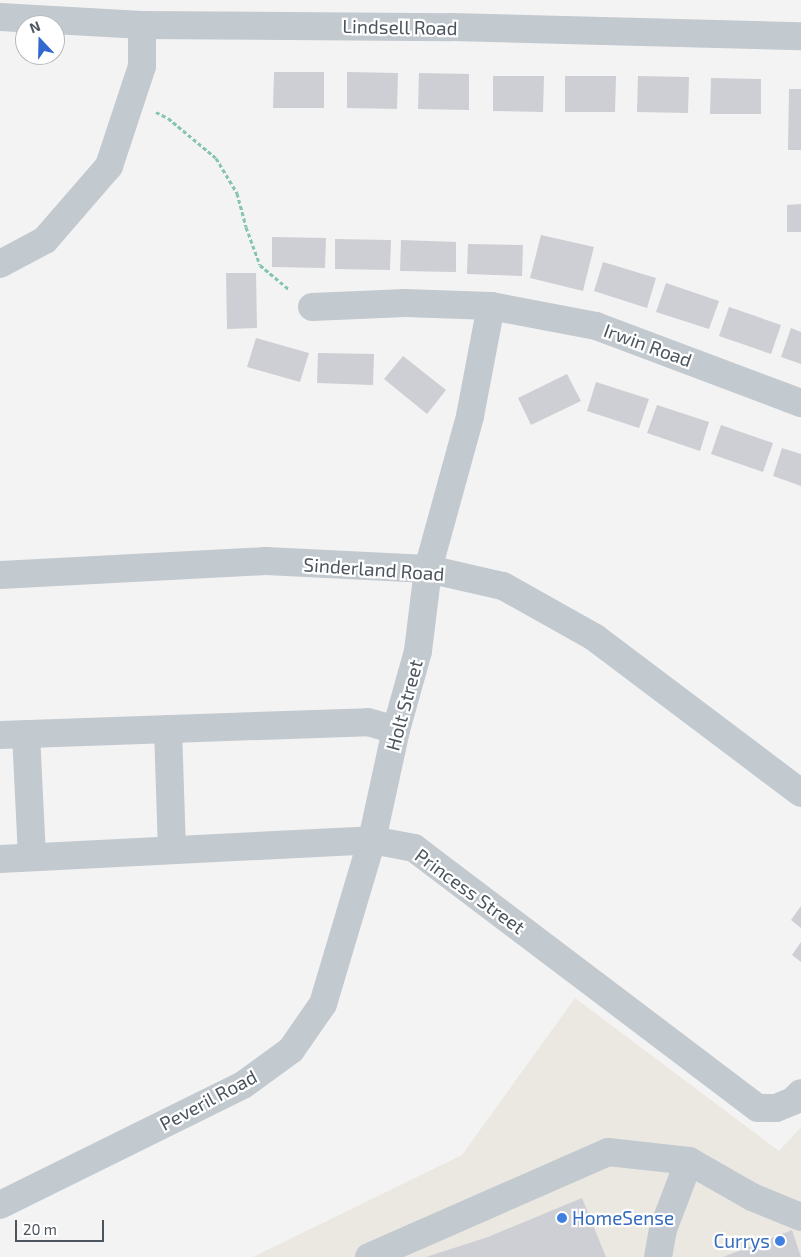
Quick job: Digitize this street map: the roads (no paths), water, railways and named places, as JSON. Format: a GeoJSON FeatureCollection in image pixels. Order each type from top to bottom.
{"type":"FeatureCollection","features":[{"type":"Feature","properties":{"kind":"street","name":"Lindsell Road"},"geometry":{"type":"LineString","coordinates":[[0,17],[142,25],[451,27],[801,36]]}},
{"type":"Feature","properties":{"kind":"street"},"geometry":{"type":"LineString","coordinates":[[0,264],[45,240],[109,166],[142,66],[142,25]]}},
{"type":"Feature","properties":{"kind":"street","name":"Irwin Road"},"geometry":{"type":"LineString","coordinates":[[312,307],[405,303],[491,306],[596,326],[801,404]]}},
{"type":"Feature","properties":{"kind":"street"},"geometry":{"type":"LineString","coordinates":[[428,569],[470,416],[491,306]]}},
{"type":"Feature","properties":{"kind":"street","name":"Sinderland Road"},"geometry":{"type":"LineString","coordinates":[[0,575],[266,561],[428,569],[503,586],[594,637],[801,793]]}},
{"type":"Feature","properties":{"kind":"street","name":"Holt Street"},"geometry":{"type":"LineString","coordinates":[[372,840],[396,730],[418,651],[428,569]]}},
{"type":"Feature","properties":{"kind":"street"},"geometry":{"type":"LineString","coordinates":[[32,858],[13,734],[368,722],[396,730]]}},
{"type":"Feature","properties":{"kind":"street"},"geometry":{"type":"LineString","coordinates":[[168,729],[172,849]]}},
{"type":"Feature","properties":{"kind":"street","name":"Princess Street"},"geometry":{"type":"LineString","coordinates":[[0,859],[372,840],[414,848],[758,1108],[776,1108],[797,1097]]}},
{"type":"Feature","properties":{"kind":"street","name":"Peveril Road"},"geometry":{"type":"LineString","coordinates":[[0,1205],[244,1085],[291,1050],[323,1004],[372,840]]}},
{"type":"Feature","properties":{"kind":"street"},"geometry":{"type":"LineString","coordinates":[[369,1257],[608,1152],[689,1161],[752,1197],[801,1216]]}},
{"type":"Feature","properties":{"kind":"street"},"geometry":{"type":"LineString","coordinates":[[658,1257],[663,1229],[689,1161]]}},
{"type":"Feature","properties":{"kind":"place","name":"HomeSense"},"geometry":{"type":"Point","coordinates":[562,1218]}},
{"type":"Feature","properties":{"kind":"place","name":"Currys"},"geometry":{"type":"Point","coordinates":[780,1241]}}]}
